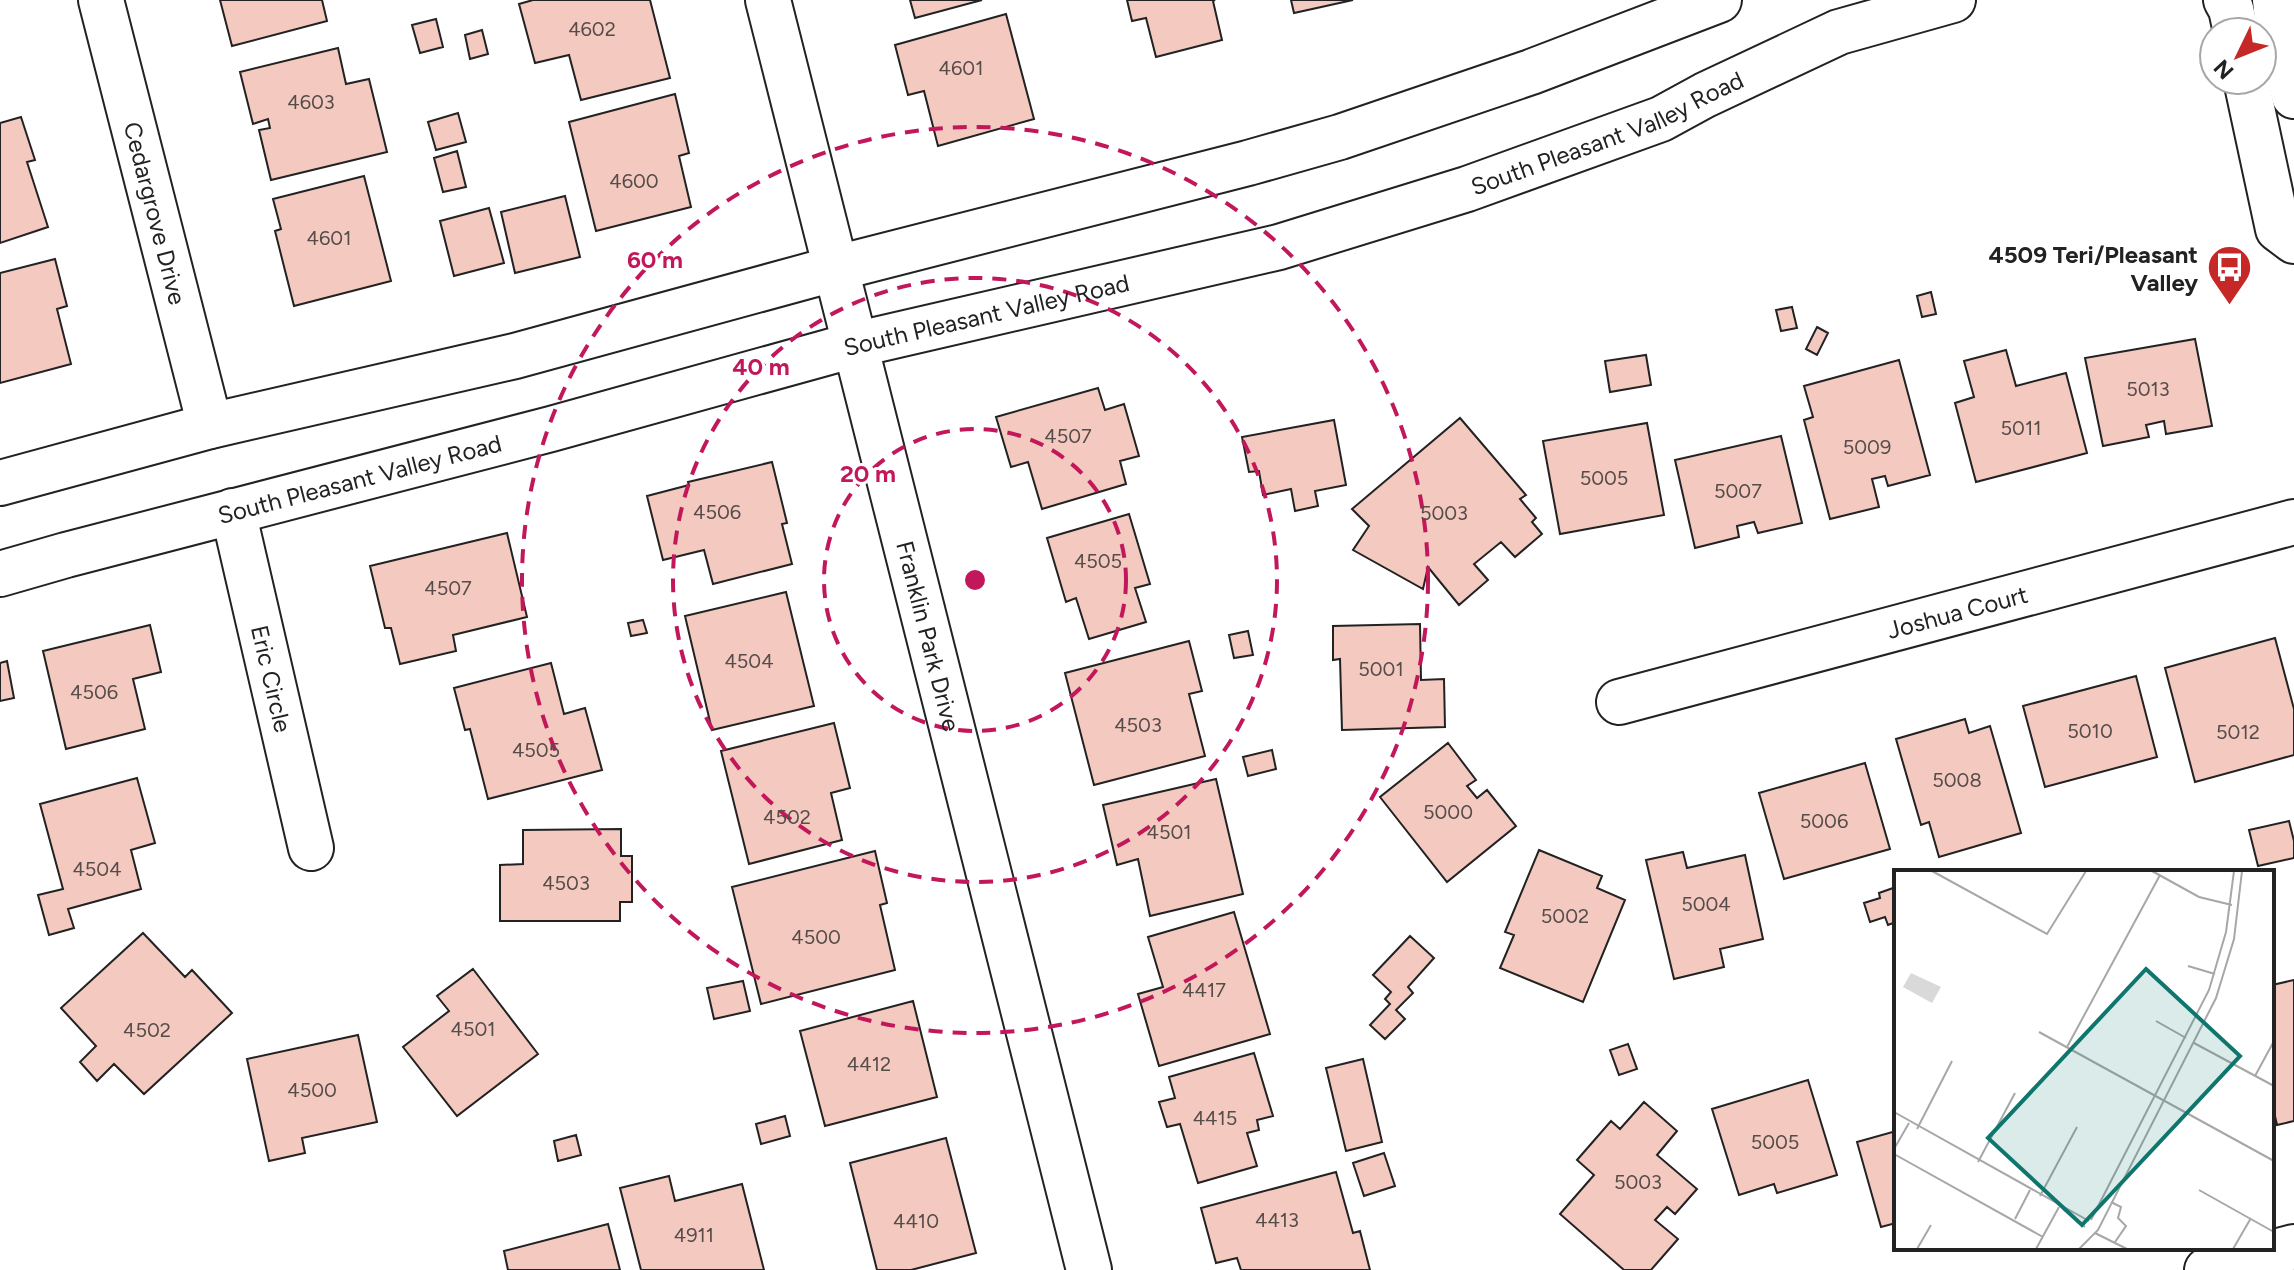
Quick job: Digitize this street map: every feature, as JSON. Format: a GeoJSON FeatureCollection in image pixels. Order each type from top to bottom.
{"type":"FeatureCollection","features":[{"type":"Feature","properties":{"kind":"street","name":"Cedargrove Drive"},"geometry":{"type":"LineString","coordinates":[[101,0],[210,426]]}},
{"type":"Feature","properties":{"kind":"street","name":"Franklin Park Drive"},"geometry":{"type":"LineString","coordinates":[[768,0],[1089,1270]]}},
{"type":"Feature","properties":{"kind":"street"},"geometry":{"type":"LineString","coordinates":[[0,483],[210,426],[515,356],[837,268],[1340,137],[1531,72],[1719,0]]}},
{"type":"Feature","properties":{"kind":"street","name":"South Pleasant Valley Road"},"geometry":{"type":"LineString","coordinates":[[0,574],[551,429],[854,345],[1279,247],[1467,189],[1661,119],[1839,32],[1953,0]]}},
{"type":"Feature","properties":{"kind":"street"},"geometry":{"type":"LineString","coordinates":[[2275,0],[2278,28],[2294,96]]}},
{"type":"Feature","properties":{"kind":"street"},"geometry":{"type":"LineString","coordinates":[[2249,96],[2278,229],[2294,241]]}},
{"type":"Feature","properties":{"kind":"street","name":"Eric Circle"},"geometry":{"type":"LineString","coordinates":[[233,511],[311,848]]}},
{"type":"Feature","properties":{"kind":"street","name":"Joshua Court"},"geometry":{"type":"LineString","coordinates":[[1619,702],[2294,522]]}},
{"type":"Feature","properties":{"kind":"street"},"geometry":{"type":"LineString","coordinates":[[2207,1270],[2294,1247]]}},
{"type":"Feature","properties":{"kind":"building"},"geometry":{"type":"Polygon","coordinates":[[[220,0],[322,0],[327,21],[232,46],[220,0]]]}},
{"type":"Feature","properties":{"kind":"building"},"geometry":{"type":"Polygon","coordinates":[[[533,0],[650,0],[670,78],[581,100],[569,55],[535,63],[519,4],[533,0]]]}},
{"type":"Feature","properties":{"kind":"building"},"geometry":{"type":"Polygon","coordinates":[[[910,0],[982,0],[915,18],[910,0]]]}},
{"type":"Feature","properties":{"kind":"building"},"geometry":{"type":"Polygon","coordinates":[[[1127,0],[1215,0],[1222,40],[1156,57],[1146,18],[1132,21],[1127,0]]]}},
{"type":"Feature","properties":{"kind":"building"},"geometry":{"type":"Polygon","coordinates":[[[1291,0],[1353,0],[1294,13],[1291,0]]]}},
{"type":"Feature","properties":{"kind":"building"},"geometry":{"type":"Polygon","coordinates":[[[1006,14],[1034,119],[938,146],[924,91],[908,95],[895,45],[1006,14]]]}},
{"type":"Feature","properties":{"kind":"building"},"geometry":{"type":"Polygon","coordinates":[[[436,19],[443,47],[420,53],[412,25],[436,19]]]}},
{"type":"Feature","properties":{"kind":"building"},"geometry":{"type":"Polygon","coordinates":[[[482,30],[488,54],[470,59],[465,35],[482,30]]]}},
{"type":"Feature","properties":{"kind":"building"},"geometry":{"type":"Polygon","coordinates":[[[338,48],[346,84],[369,79],[387,152],[271,180],[259,130],[270,128],[268,119],[253,124],[240,72],[338,48]]]}},
{"type":"Feature","properties":{"kind":"building"},"geometry":{"type":"Polygon","coordinates":[[[675,94],[689,153],[679,156],[691,207],[596,231],[569,122],[675,94]]]}},
{"type":"Feature","properties":{"kind":"building"},"geometry":{"type":"Polygon","coordinates":[[[458,113],[466,142],[436,150],[428,122],[458,113]]]}},
{"type":"Feature","properties":{"kind":"building"},"geometry":{"type":"Polygon","coordinates":[[[21,117],[35,160],[27,162],[48,227],[0,243],[0,123],[21,117]]]}},
{"type":"Feature","properties":{"kind":"building"},"geometry":{"type":"Polygon","coordinates":[[[457,151],[466,187],[443,192],[434,158],[457,151]]]}},
{"type":"Feature","properties":{"kind":"building"},"geometry":{"type":"Polygon","coordinates":[[[364,176],[391,281],[294,306],[275,231],[281,229],[273,199],[364,176]]]}},
{"type":"Feature","properties":{"kind":"building"},"geometry":{"type":"Polygon","coordinates":[[[565,196],[580,257],[515,273],[501,212],[565,196]]]}},
{"type":"Feature","properties":{"kind":"building"},"geometry":{"type":"Polygon","coordinates":[[[489,208],[504,263],[454,276],[440,221],[489,208]]]}},
{"type":"Feature","properties":{"kind":"building"},"geometry":{"type":"Polygon","coordinates":[[[55,259],[67,306],[57,309],[71,364],[0,383],[0,273],[55,259]]]}},
{"type":"Feature","properties":{"kind":"building"},"geometry":{"type":"Polygon","coordinates":[[[1931,292],[1936,314],[1922,317],[1917,296],[1931,292]]]}},
{"type":"Feature","properties":{"kind":"building"},"geometry":{"type":"Polygon","coordinates":[[[1792,307],[1797,328],[1781,331],[1776,310],[1792,307]]]}},
{"type":"Feature","properties":{"kind":"building"},"geometry":{"type":"Polygon","coordinates":[[[1817,327],[1828,333],[1817,355],[1806,349],[1817,327]]]}},
{"type":"Feature","properties":{"kind":"building"},"geometry":{"type":"Polygon","coordinates":[[[2195,339],[2212,426],[2166,434],[2164,421],[2146,425],[2149,437],[2103,446],[2085,358],[2195,339]]]}},
{"type":"Feature","properties":{"kind":"building"},"geometry":{"type":"Polygon","coordinates":[[[2006,350],[2016,386],[2066,373],[2087,453],[1976,482],[1955,403],[1974,397],[1964,361],[2006,350]]]}},
{"type":"Feature","properties":{"kind":"building"},"geometry":{"type":"Polygon","coordinates":[[[1646,355],[1651,385],[1610,392],[1605,361],[1646,355]]]}},
{"type":"Feature","properties":{"kind":"building"},"geometry":{"type":"Polygon","coordinates":[[[1899,360],[1930,475],[1888,486],[1885,476],[1872,479],[1879,507],[1830,519],[1804,420],[1813,417],[1804,386],[1899,360]]]}},
{"type":"Feature","properties":{"kind":"building"},"geometry":{"type":"Polygon","coordinates":[[[1098,388],[1105,410],[1124,404],[1139,456],[1120,461],[1126,484],[1042,509],[1028,462],[1011,467],[996,417],[1098,388]]]}},
{"type":"Feature","properties":{"kind":"building"},"geometry":{"type":"Polygon","coordinates":[[[1460,418],[1526,495],[1520,499],[1536,518],[1532,522],[1542,534],[1515,557],[1501,542],[1474,564],[1488,580],[1459,605],[1428,567],[1423,589],[1353,550],[1369,526],[1352,509],[1460,418]]]}},
{"type":"Feature","properties":{"kind":"building"},"geometry":{"type":"Polygon","coordinates":[[[1334,420],[1346,485],[1315,491],[1318,506],[1295,511],[1291,489],[1263,495],[1259,471],[1249,472],[1242,437],[1334,420]]]}},
{"type":"Feature","properties":{"kind":"building"},"geometry":{"type":"Polygon","coordinates":[[[1647,423],[1664,515],[1560,534],[1543,441],[1647,423]]]}},
{"type":"Feature","properties":{"kind":"building"},"geometry":{"type":"Polygon","coordinates":[[[1781,436],[1802,523],[1758,533],[1754,522],[1737,526],[1739,537],[1695,548],[1675,460],[1781,436]]]}},
{"type":"Feature","properties":{"kind":"building"},"geometry":{"type":"Polygon","coordinates":[[[772,462],[787,523],[782,524],[792,564],[713,584],[704,550],[663,560],[647,496],[689,485],[688,482],[772,462]]]}},
{"type":"Feature","properties":{"kind":"building"},"geometry":{"type":"Polygon","coordinates":[[[1129,514],[1150,584],[1135,588],[1146,622],[1089,639],[1076,598],[1066,602],[1047,538],[1129,514]]]}},
{"type":"Feature","properties":{"kind":"building"},"geometry":{"type":"Polygon","coordinates":[[[507,533],[527,617],[453,635],[456,651],[400,664],[391,628],[385,628],[370,566],[507,533]]]}},
{"type":"Feature","properties":{"kind":"building"},"geometry":{"type":"Polygon","coordinates":[[[786,592],[814,706],[712,730],[685,616],[786,592]]]}},
{"type":"Feature","properties":{"kind":"building"},"geometry":{"type":"Polygon","coordinates":[[[643,620],[647,633],[631,636],[628,623],[643,620]]]}},
{"type":"Feature","properties":{"kind":"building"},"geometry":{"type":"Polygon","coordinates":[[[1420,624],[1421,680],[1444,679],[1445,727],[1342,730],[1340,659],[1333,660],[1333,626],[1420,624]]]}},
{"type":"Feature","properties":{"kind":"building"},"geometry":{"type":"Polygon","coordinates":[[[150,625],[161,672],[133,679],[145,729],[66,749],[43,651],[150,625]]]}},
{"type":"Feature","properties":{"kind":"building"},"geometry":{"type":"Polygon","coordinates":[[[1248,631],[1253,655],[1234,658],[1229,635],[1248,631]]]}},
{"type":"Feature","properties":{"kind":"building"},"geometry":{"type":"Polygon","coordinates":[[[2275,638],[2294,709],[2294,755],[2195,782],[2165,668],[2275,638]]]}},
{"type":"Feature","properties":{"kind":"building"},"geometry":{"type":"Polygon","coordinates":[[[1189,641],[1202,691],[1189,694],[1205,756],[1094,785],[1065,673],[1189,641]]]}},
{"type":"Feature","properties":{"kind":"building"},"geometry":{"type":"Polygon","coordinates":[[[7,661],[14,698],[0,701],[0,663],[7,661]]]}},
{"type":"Feature","properties":{"kind":"building"},"geometry":{"type":"Polygon","coordinates":[[[551,663],[564,714],[585,708],[602,770],[488,799],[470,729],[465,730],[454,688],[551,663]]]}},
{"type":"Feature","properties":{"kind":"building"},"geometry":{"type":"Polygon","coordinates":[[[2136,676],[2157,757],[2045,787],[2023,706],[2136,676]]]}},
{"type":"Feature","properties":{"kind":"building"},"geometry":{"type":"Polygon","coordinates":[[[1965,719],[1969,733],[1990,726],[2021,833],[1939,857],[1929,822],[1921,825],[1896,739],[1965,719]]]}},
{"type":"Feature","properties":{"kind":"building"},"geometry":{"type":"Polygon","coordinates":[[[834,723],[850,788],[831,793],[842,840],[749,864],[721,751],[834,723]]]}},
{"type":"Feature","properties":{"kind":"building"},"geometry":{"type":"Polygon","coordinates":[[[1448,743],[1476,780],[1467,786],[1477,798],[1487,790],[1516,826],[1447,882],[1380,797],[1448,743]]]}},
{"type":"Feature","properties":{"kind":"building"},"geometry":{"type":"Polygon","coordinates":[[[1272,750],[1276,769],[1248,776],[1243,757],[1272,750]]]}},
{"type":"Feature","properties":{"kind":"building"},"geometry":{"type":"Polygon","coordinates":[[[1865,763],[1890,849],[1784,879],[1759,793],[1865,763]]]}},
{"type":"Feature","properties":{"kind":"building"},"geometry":{"type":"Polygon","coordinates":[[[137,778],[155,843],[131,850],[141,889],[68,909],[74,928],[49,935],[38,895],[63,889],[40,804],[137,778]]]}},
{"type":"Feature","properties":{"kind":"building"},"geometry":{"type":"Polygon","coordinates":[[[1216,779],[1243,894],[1150,916],[1138,859],[1117,865],[1103,805],[1216,779]]]}},
{"type":"Feature","properties":{"kind":"building"},"geometry":{"type":"Polygon","coordinates":[[[2289,821],[2294,858],[2258,866],[2249,830],[2289,821]]]}},
{"type":"Feature","properties":{"kind":"building"},"geometry":{"type":"Polygon","coordinates":[[[621,829],[621,856],[632,856],[632,902],[620,902],[620,921],[500,921],[500,865],[523,864],[523,830],[621,829]]]}},
{"type":"Feature","properties":{"kind":"building"},"geometry":{"type":"Polygon","coordinates":[[[1539,850],[1602,876],[1597,888],[1625,900],[1583,1002],[1500,968],[1514,935],[1505,932],[1539,850]]]}},
{"type":"Feature","properties":{"kind":"building"},"geometry":{"type":"Polygon","coordinates":[[[875,851],[887,903],[880,905],[895,970],[761,1004],[732,887],[875,851]]]}},
{"type":"Feature","properties":{"kind":"building"},"geometry":{"type":"Polygon","coordinates":[[[1683,852],[1687,868],[1745,855],[1763,939],[1720,949],[1724,967],[1674,979],[1646,860],[1683,852]]]}},
{"type":"Feature","properties":{"kind":"building"},"geometry":{"type":"Polygon","coordinates":[[[1894,888],[1894,923],[1888,925],[1885,917],[1870,922],[1864,903],[1880,898],[1879,893],[1894,888]]]}},
{"type":"Feature","properties":{"kind":"building"},"geometry":{"type":"Polygon","coordinates":[[[1234,912],[1270,1034],[1159,1066],[1138,994],[1163,987],[1148,937],[1234,912]]]}},
{"type":"Feature","properties":{"kind":"building"},"geometry":{"type":"Polygon","coordinates":[[[143,933],[185,977],[192,970],[232,1013],[144,1094],[114,1064],[97,1081],[80,1062],[96,1046],[61,1008],[143,933]]]}},
{"type":"Feature","properties":{"kind":"building"},"geometry":{"type":"Polygon","coordinates":[[[1410,936],[1434,958],[1408,987],[1413,993],[1396,1010],[1405,1019],[1385,1039],[1370,1025],[1390,1004],[1385,999],[1391,992],[1373,975],[1410,936]]]}},
{"type":"Feature","properties":{"kind":"building"},"geometry":{"type":"Polygon","coordinates":[[[473,969],[538,1054],[457,1116],[403,1047],[449,1011],[437,996],[473,969]]]}},
{"type":"Feature","properties":{"kind":"building"},"geometry":{"type":"Polygon","coordinates":[[[2294,980],[2294,1121],[2277,1125],[2274,1112],[2274,985],[2294,980]]]}},
{"type":"Feature","properties":{"kind":"building"},"geometry":{"type":"Polygon","coordinates":[[[743,981],[750,1011],[714,1019],[707,988],[743,981]]]}},
{"type":"Feature","properties":{"kind":"building"},"geometry":{"type":"Polygon","coordinates":[[[913,1001],[937,1097],[825,1126],[800,1031],[913,1001]]]}},
{"type":"Feature","properties":{"kind":"building"},"geometry":{"type":"Polygon","coordinates":[[[358,1035],[377,1122],[302,1138],[305,1153],[269,1161],[247,1059],[358,1035]]]}},
{"type":"Feature","properties":{"kind":"building"},"geometry":{"type":"Polygon","coordinates":[[[1628,1044],[1637,1069],[1619,1075],[1610,1050],[1628,1044]]]}},
{"type":"Feature","properties":{"kind":"building"},"geometry":{"type":"Polygon","coordinates":[[[1254,1053],[1273,1116],[1257,1120],[1259,1130],[1247,1133],[1257,1166],[1198,1183],[1180,1124],[1167,1127],[1159,1102],[1175,1098],[1169,1077],[1254,1053]]]}},
{"type":"Feature","properties":{"kind":"building"},"geometry":{"type":"Polygon","coordinates":[[[1363,1059],[1382,1142],[1346,1151],[1326,1068],[1363,1059]]]}},
{"type":"Feature","properties":{"kind":"building"},"geometry":{"type":"Polygon","coordinates":[[[1808,1080],[1837,1175],[1777,1193],[1774,1184],[1739,1195],[1712,1109],[1808,1080]]]}},
{"type":"Feature","properties":{"kind":"building"},"geometry":{"type":"Polygon","coordinates":[[[1644,1102],[1677,1131],[1657,1155],[1697,1189],[1675,1214],[1667,1207],[1655,1220],[1678,1239],[1651,1270],[1624,1270],[1560,1214],[1594,1175],[1577,1160],[1611,1121],[1620,1129],[1644,1102]]]}},
{"type":"Feature","properties":{"kind":"building"},"geometry":{"type":"Polygon","coordinates":[[[785,1116],[790,1136],[761,1144],[756,1124],[785,1116]]]}},
{"type":"Feature","properties":{"kind":"building"},"geometry":{"type":"Polygon","coordinates":[[[1894,1132],[1894,1224],[1881,1227],[1857,1142],[1894,1132]]]}},
{"type":"Feature","properties":{"kind":"building"},"geometry":{"type":"Polygon","coordinates":[[[576,1135],[581,1155],[558,1161],[554,1141],[576,1135]]]}},
{"type":"Feature","properties":{"kind":"building"},"geometry":{"type":"Polygon","coordinates":[[[946,1138],[976,1253],[911,1270],[877,1270],[850,1163],[946,1138]]]}},
{"type":"Feature","properties":{"kind":"building"},"geometry":{"type":"Polygon","coordinates":[[[1384,1153],[1395,1186],[1364,1196],[1353,1163],[1384,1153]]]}},
{"type":"Feature","properties":{"kind":"building"},"geometry":{"type":"Polygon","coordinates":[[[1336,1172],[1353,1233],[1360,1231],[1370,1270],[1241,1270],[1237,1258],[1216,1263],[1201,1208],[1336,1172]]]}},
{"type":"Feature","properties":{"kind":"building"},"geometry":{"type":"Polygon","coordinates":[[[669,1176],[675,1201],[742,1184],[764,1270],[641,1270],[620,1188],[669,1176]]]}},
{"type":"Feature","properties":{"kind":"building"},"geometry":{"type":"Polygon","coordinates":[[[608,1224],[620,1270],[508,1270],[504,1251],[608,1224]]]}},
{"type":"Feature","properties":{"kind":"place","name":"4509 Teri/Pleasant Valley"},"geometry":{"type":"Point","coordinates":[2229,307]}}]}
